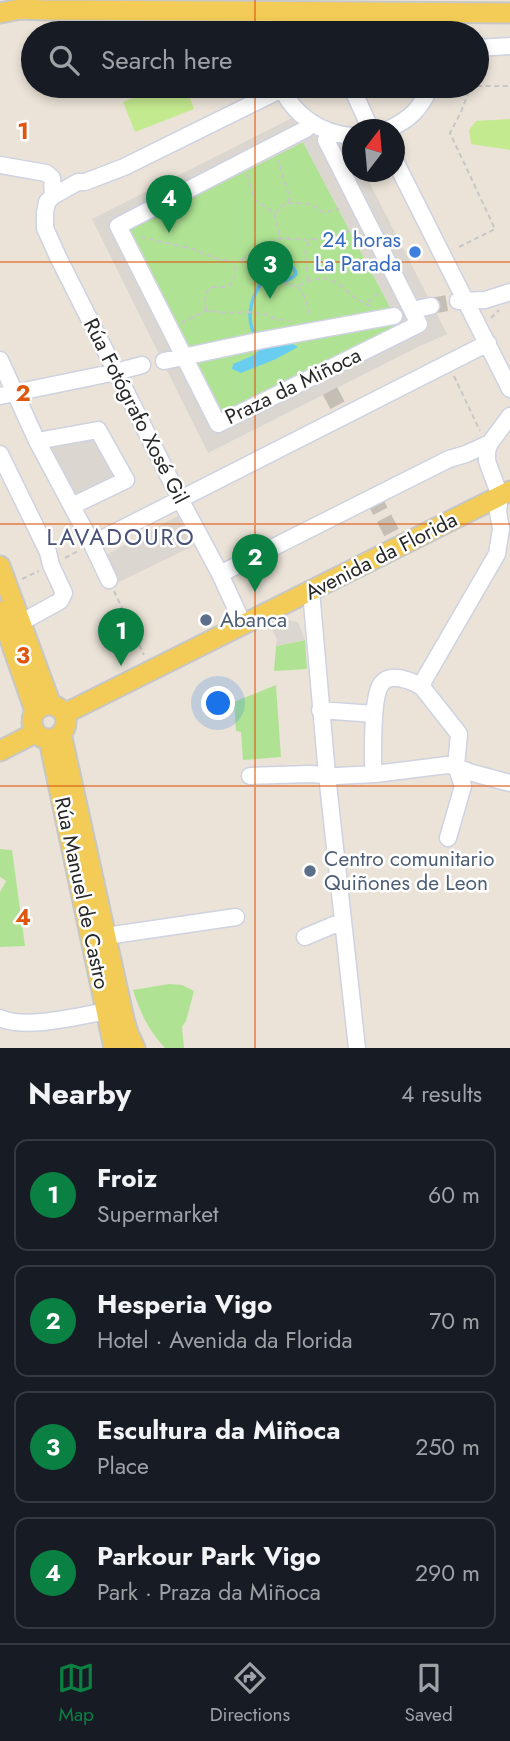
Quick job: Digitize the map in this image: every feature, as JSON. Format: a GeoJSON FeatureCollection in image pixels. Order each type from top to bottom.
{"type":"FeatureCollection","features":[{"type":"Feature","properties":{"kind":"main road"},"geometry":{"type":"LineString","coordinates":[[0,13],[21,9],[510,13]]}},
{"type":"Feature","properties":{"kind":"main road"},"geometry":{"type":"LineString","coordinates":[[0,23],[44,10]]}},
{"type":"Feature","properties":{"kind":"main road","name":"Avenida da Florida"},"geometry":{"type":"LineString","coordinates":[[0,751],[49,722],[151,670],[505,494]]}},
{"type":"Feature","properties":{"kind":"main road"},"geometry":{"type":"LineString","coordinates":[[0,566],[9,629]]}},
{"type":"Feature","properties":{"kind":"main road"},"geometry":{"type":"LineString","coordinates":[[0,611],[49,722]]}},
{"type":"Feature","properties":{"kind":"main road","name":"Rúa Manuel de Castro"},"geometry":{"type":"LineString","coordinates":[[49,722],[106,936],[126,1026],[135,1048]]}},
{"type":"Feature","properties":{"kind":"main road","name":"Rúa Manuel de Castro"},"geometry":{"type":"LineString","coordinates":[[49,722],[114,1048]]}},
{"type":"Feature","properties":{"kind":"street"},"geometry":{"type":"LineString","coordinates":[[263,11],[265,21]]}},
{"type":"Feature","properties":{"kind":"street"},"geometry":{"type":"LineString","coordinates":[[489,47],[510,46]]}},
{"type":"Feature","properties":{"kind":"street"},"geometry":{"type":"LineString","coordinates":[[0,165],[46,173],[52,177],[53,196],[78,182],[88,188],[259,98]]}},
{"type":"Feature","properties":{"kind":"street"},"geometry":{"type":"LineString","coordinates":[[288,98],[293,107],[314,125],[342,136]]}},
{"type":"Feature","properties":{"kind":"street"},"geometry":{"type":"LineString","coordinates":[[356,98],[366,119]]}},
{"type":"Feature","properties":{"kind":"street"},"geometry":{"type":"LineString","coordinates":[[405,121],[425,98]]}},
{"type":"Feature","properties":{"kind":"street","name":"Praza da Miñoca"},"geometry":{"type":"LineString","coordinates":[[306,129],[118,226],[218,424],[419,324],[412,310]]}},
{"type":"Feature","properties":{"kind":"street"},"geometry":{"type":"LineString","coordinates":[[326,140],[412,310],[430,306]]}},
{"type":"Feature","properties":{"kind":"street"},"geometry":{"type":"LineString","coordinates":[[405,182],[462,301],[488,344],[510,389]]}},
{"type":"Feature","properties":{"kind":"street","name":"Rúa Fotógrafo Xosé Gil"},"geometry":{"type":"LineString","coordinates":[[53,196],[47,202],[45,228],[243,624]]}},
{"type":"Feature","properties":{"kind":"street"},"geometry":{"type":"LineString","coordinates":[[462,301],[508,299]]}},
{"type":"Feature","properties":{"kind":"street"},"geometry":{"type":"LineString","coordinates":[[164,361],[306,330],[394,316]]}},
{"type":"Feature","properties":{"kind":"street"},"geometry":{"type":"LineString","coordinates":[[92,544],[341,412],[488,344]]}},
{"type":"Feature","properties":{"kind":"street"},"geometry":{"type":"LineString","coordinates":[[0,360],[7,395],[37,442],[109,580]]}},
{"type":"Feature","properties":{"kind":"street"},"geometry":{"type":"LineString","coordinates":[[7,395],[142,365]]}},
{"type":"Feature","properties":{"kind":"street"},"geometry":{"type":"LineString","coordinates":[[220,575],[449,459],[466,454],[510,416]]}},
{"type":"Feature","properties":{"kind":"street"},"geometry":{"type":"LineString","coordinates":[[37,442],[98,430],[126,480],[72,506]]}},
{"type":"Feature","properties":{"kind":"street"},"geometry":{"type":"LineString","coordinates":[[422,687],[497,554],[501,529],[498,512],[505,494],[487,461],[486,439]]}},
{"type":"Feature","properties":{"kind":"street"},"geometry":{"type":"LineString","coordinates":[[0,454],[48,552],[64,593],[60,601],[9,629]]}},
{"type":"Feature","properties":{"kind":"street"},"geometry":{"type":"LineString","coordinates":[[311,591],[320,710],[357,1048]]}},
{"type":"Feature","properties":{"kind":"street"},"geometry":{"type":"LineString","coordinates":[[373,764],[374,714],[379,686],[388,678],[413,681],[422,687],[459,734],[456,766],[463,786],[448,838]]}},
{"type":"Feature","properties":{"kind":"street"},"geometry":{"type":"LineString","coordinates":[[320,710],[374,714]]}},
{"type":"Feature","properties":{"kind":"street"},"geometry":{"type":"LineString","coordinates":[[250,776],[375,774],[447,765],[510,783]]}},
{"type":"Feature","properties":{"kind":"street","name":"Rúa Manuel de Castro"},"geometry":{"type":"LineString","coordinates":[[106,936],[236,917]]}},
{"type":"Feature","properties":{"kind":"street"},"geometry":{"type":"LineString","coordinates":[[305,937],[344,921]]}},
{"type":"Feature","properties":{"kind":"street"},"geometry":{"type":"LineString","coordinates":[[0,1018],[9,1022],[49,1021],[107,1011]]}},
{"type":"Feature","properties":{"kind":"path"},"geometry":{"type":"LineString","coordinates":[[489,86],[510,86]]}},
{"type":"Feature","properties":{"kind":"path"},"geometry":{"type":"LineString","coordinates":[[459,247],[495,229],[450,133],[466,98]]}},
{"type":"Feature","properties":{"kind":"path"},"geometry":{"type":"LineString","coordinates":[[274,213],[290,200],[276,155]]}},
{"type":"Feature","properties":{"kind":"path"},"geometry":{"type":"LineString","coordinates":[[246,170],[254,199],[274,213],[280,238]]}},
{"type":"Feature","properties":{"kind":"path"},"geometry":{"type":"LineString","coordinates":[[287,203],[311,204],[324,213],[339,209]]}},
{"type":"Feature","properties":{"kind":"path"},"geometry":{"type":"LineString","coordinates":[[241,261],[252,252],[280,238],[309,240],[350,231]]}},
{"type":"Feature","properties":{"kind":"path"},"geometry":{"type":"LineString","coordinates":[[133,236],[215,258],[234,262],[247,260],[265,266],[286,284],[297,285],[324,278],[338,283],[356,299],[373,308]]}},
{"type":"Feature","properties":{"kind":"path"},"geometry":{"type":"LineString","coordinates":[[308,281],[305,253],[309,240]]}},
{"type":"Feature","properties":{"kind":"path"},"geometry":{"type":"LineString","coordinates":[[206,311],[206,292],[211,287],[230,285],[236,274],[234,262]]}},
{"type":"Feature","properties":{"kind":"path"},"geometry":{"type":"LineString","coordinates":[[177,325],[206,311],[235,314],[247,312],[290,321],[306,330],[309,307],[297,285]]}},
{"type":"Feature","properties":{"kind":"path"},"geometry":{"type":"LineString","coordinates":[[367,303],[381,291]]}},
{"type":"Feature","properties":{"kind":"path"},"geometry":{"type":"LineString","coordinates":[[490,319],[508,299]]}},
{"type":"Feature","properties":{"kind":"path"},"geometry":{"type":"LineString","coordinates":[[452,371],[486,439]]}},
{"type":"Feature","properties":{"kind":"path"},"geometry":{"type":"LineString","coordinates":[[64,558],[92,544]]}},
{"type":"Feature","properties":{"kind":"path"},"geometry":{"type":"LineString","coordinates":[[18,581],[46,567]]}},
{"type":"Feature","properties":{"kind":"path"},"geometry":{"type":"LineString","coordinates":[[109,580],[151,670]]}},
{"type":"Feature","properties":{"kind":"green space"},"geometry":{"type":"Polygon","coordinates":[[[133,98],[190,98],[194,109],[135,132],[123,102],[133,98]]]}},
{"type":"Feature","properties":{"kind":"green space"},"geometry":{"type":"Polygon","coordinates":[[[510,119],[510,150],[471,144],[469,130],[476,121],[510,119]]]}},
{"type":"Feature","properties":{"kind":"green space"},"geometry":{"type":"Polygon","coordinates":[[[303,142],[399,324],[224,415],[130,229],[303,142]]]}},
{"type":"Feature","properties":{"kind":"green space"},"geometry":{"type":"Polygon","coordinates":[[[305,640],[307,669],[274,671],[276,646],[305,640]]]}},
{"type":"Feature","properties":{"kind":"green space"},"geometry":{"type":"Polygon","coordinates":[[[276,685],[281,757],[243,760],[241,732],[236,731],[234,702],[276,685]]]}},
{"type":"Feature","properties":{"kind":"green space"},"geometry":{"type":"Polygon","coordinates":[[[0,849],[12,850],[25,946],[0,947],[0,892],[6,881],[0,877],[0,849]]]}},
{"type":"Feature","properties":{"kind":"green space"},"geometry":{"type":"Polygon","coordinates":[[[169,984],[182,985],[194,991],[182,1027],[184,1048],[165,1048],[145,1020],[133,990],[169,984]]]}},
{"type":"Feature","properties":{"kind":"shaded area"},"geometry":{"type":"Polygon","coordinates":[[[292,118],[314,134],[342,144],[342,182],[369,182],[447,334],[208,453],[92,219],[292,118]],[[303,142],[130,229],[224,415],[399,324],[303,142]]]}},
{"type":"Feature","properties":{"kind":"shaded area"},"geometry":{"type":"Polygon","coordinates":[[[98,430],[126,480],[72,506],[37,441],[98,430]]]}},
{"type":"Feature","properties":{"kind":"shaded area"},"geometry":{"type":"Polygon","coordinates":[[[178,516],[193,546],[119,582],[106,555],[178,516]]]}},
{"type":"Feature","properties":{"kind":"shaded area"},"geometry":{"type":"Polygon","coordinates":[[[287,620],[298,622],[305,640],[276,646],[277,639],[271,628],[287,620]]]}},
{"type":"Feature","properties":{"kind":"water"},"geometry":{"type":"Polygon","coordinates":[[[289,342],[298,347],[241,373],[232,369],[233,364],[261,349],[284,346],[289,342]]]}},
{"type":"Feature","properties":{"kind":"waterway"},"geometry":{"type":"LineString","coordinates":[[257,338],[251,325],[250,310],[261,283],[284,281],[296,274],[289,264],[270,253]]}},
{"type":"Feature","properties":{"kind":"tunnel"},"geometry":{"type":"LineString","coordinates":[[431,306],[458,301]]}},
{"type":"Feature","properties":{"kind":"tunnel"},"geometry":{"type":"LineString","coordinates":[[330,391],[339,408]]}},
{"type":"Feature","properties":{"kind":"tunnel"},"geometry":{"type":"LineString","coordinates":[[373,497],[399,547]]}},
{"type":"Feature","properties":{"kind":"place","name":"Parkour Park Vigo"},"geometry":{"type":"Point","coordinates":[169,233]}},
{"type":"Feature","properties":{"kind":"place","name":"24 horas La Parada"},"geometry":{"type":"Point","coordinates":[415,252]}},
{"type":"Feature","properties":{"kind":"place","name":"Escultura da Miñoca"},"geometry":{"type":"Point","coordinates":[270,299]}},
{"type":"Feature","properties":{"kind":"place","name":"Hesperia Vigo"},"geometry":{"type":"Point","coordinates":[255,592]}},
{"type":"Feature","properties":{"kind":"place","name":"Abanca"},"geometry":{"type":"Point","coordinates":[206,620]}},
{"type":"Feature","properties":{"kind":"place","name":"Froiz"},"geometry":{"type":"Point","coordinates":[121,666]}},
{"type":"Feature","properties":{"kind":"place","name":"Centro comunitario Quiñones de Leon"},"geometry":{"type":"Point","coordinates":[310,871]}},
{"type":"Feature","properties":{"kind":"district","name":"LAVADOURO"},"geometry":{"type":"Point","coordinates":[121,537]}}]}
